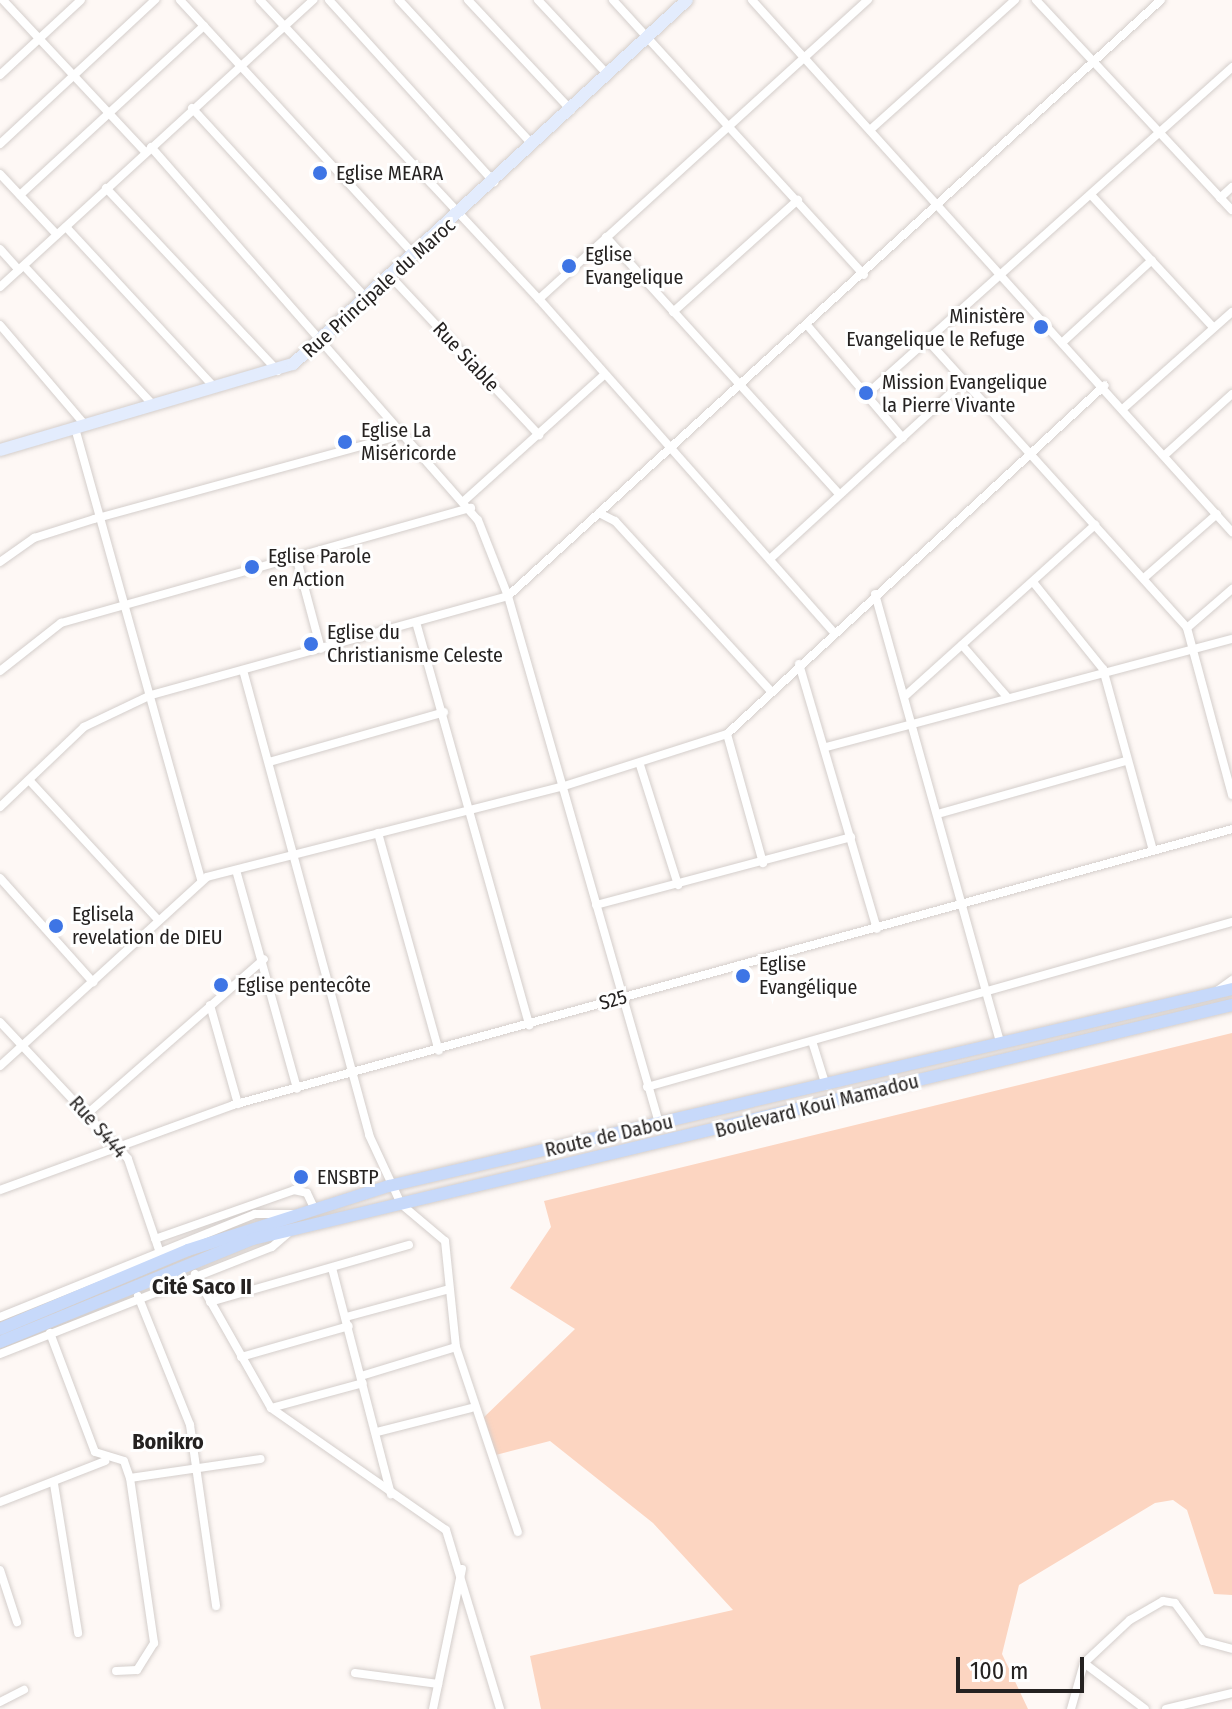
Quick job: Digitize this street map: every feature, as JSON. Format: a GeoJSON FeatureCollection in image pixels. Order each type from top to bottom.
{"type":"FeatureCollection","features":[{"type":"Feature","properties":{"kind":"main road","name":"Route de Dabou"},"geometry":{"type":"LineString","coordinates":[[0,1329],[292,1214],[389,1186],[1232,989]]}},
{"type":"Feature","properties":{"kind":"main road","name":"Boulevard Koui Mamadou"},"geometry":{"type":"LineString","coordinates":[[401,1204],[1232,1005]]}},
{"type":"Feature","properties":{"kind":"main road"},"geometry":{"type":"LineString","coordinates":[[0,1342],[294,1228],[401,1204]]}},
{"type":"Feature","properties":{"kind":"street"},"geometry":{"type":"LineString","coordinates":[[0,75],[81,0]]}},
{"type":"Feature","properties":{"kind":"street"},"geometry":{"type":"LineString","coordinates":[[0,144],[155,0]]}},
{"type":"Feature","properties":{"kind":"street"},"geometry":{"type":"LineString","coordinates":[[180,0],[416,257]]}},
{"type":"Feature","properties":{"kind":"street"},"geometry":{"type":"LineString","coordinates":[[260,0],[457,218],[539,299],[772,557],[832,630]]}},
{"type":"Feature","properties":{"kind":"street"},"geometry":{"type":"LineString","coordinates":[[0,287],[313,0]]}},
{"type":"Feature","properties":{"kind":"street"},"geometry":{"type":"LineString","coordinates":[[329,0],[494,182]]}},
{"type":"Feature","properties":{"kind":"street"},"geometry":{"type":"LineString","coordinates":[[399,0],[533,145]]}},
{"type":"Feature","properties":{"kind":"street"},"geometry":{"type":"LineString","coordinates":[[468,0],[571,110]]}},
{"type":"Feature","properties":{"kind":"street"},"geometry":{"type":"LineString","coordinates":[[538,0],[608,75]]}},
{"type":"Feature","properties":{"kind":"street"},"geometry":{"type":"LineString","coordinates":[[613,0],[731,125],[864,275]]}},
{"type":"Feature","properties":{"kind":"street","name":"Rue Principale du Maroc"},"geometry":{"type":"LineString","coordinates":[[0,450],[80,426],[218,392],[279,372],[323,343],[687,0]]}},
{"type":"Feature","properties":{"kind":"street"},"geometry":{"type":"LineString","coordinates":[[752,0],[1167,453],[1232,532]]}},
{"type":"Feature","properties":{"kind":"street"},"geometry":{"type":"LineString","coordinates":[[539,299],[868,0]]}},
{"type":"Feature","properties":{"kind":"street"},"geometry":{"type":"LineString","coordinates":[[870,130],[1015,0]]}},
{"type":"Feature","properties":{"kind":"street"},"geometry":{"type":"LineString","coordinates":[[1036,0],[1232,210]]}},
{"type":"Feature","properties":{"kind":"street"},"geometry":{"type":"LineString","coordinates":[[0,807],[84,727],[151,695],[508,596],[864,275],[1161,0]]}},
{"type":"Feature","properties":{"kind":"street"},"geometry":{"type":"LineString","coordinates":[[2,1],[148,149],[323,343],[401,435],[468,504],[508,596],[659,1123]]}},
{"type":"Feature","properties":{"kind":"street"},"geometry":{"type":"LineString","coordinates":[[20,195],[204,26]]}},
{"type":"Feature","properties":{"kind":"street"},"geometry":{"type":"LineString","coordinates":[[868,393],[1005,275],[1232,67]]}},
{"type":"Feature","properties":{"kind":"street"},"geometry":{"type":"LineString","coordinates":[[192,108],[369,301]]}},
{"type":"Feature","properties":{"kind":"street"},"geometry":{"type":"LineString","coordinates":[[0,174],[57,235]]}},
{"type":"Feature","properties":{"kind":"street"},"geometry":{"type":"LineString","coordinates":[[1220,198],[1232,187]]}},
{"type":"Feature","properties":{"kind":"street"},"geometry":{"type":"LineString","coordinates":[[106,188],[279,372]]}},
{"type":"Feature","properties":{"kind":"street"},"geometry":{"type":"LineString","coordinates":[[1092,196],[1213,327]]}},
{"type":"Feature","properties":{"kind":"street"},"geometry":{"type":"LineString","coordinates":[[673,312],[798,200]]}},
{"type":"Feature","properties":{"kind":"street"},"geometry":{"type":"LineString","coordinates":[[66,227],[218,392]]}},
{"type":"Feature","properties":{"kind":"street"},"geometry":{"type":"LineString","coordinates":[[606,237],[839,494]]}},
{"type":"Feature","properties":{"kind":"street"},"geometry":{"type":"LineString","coordinates":[[0,249],[22,268],[155,408]]}},
{"type":"Feature","properties":{"kind":"street"},"geometry":{"type":"LineString","coordinates":[[1065,340],[1152,260]]}},
{"type":"Feature","properties":{"kind":"street","name":"Rue Siable"},"geometry":{"type":"LineString","coordinates":[[393,279],[539,435]]}},
{"type":"Feature","properties":{"kind":"street"},"geometry":{"type":"LineString","coordinates":[[1125,407],[1232,312]]}},
{"type":"Feature","properties":{"kind":"street"},"geometry":{"type":"LineString","coordinates":[[0,325],[80,426],[94,519],[151,695],[201,880]]}},
{"type":"Feature","properties":{"kind":"street"},"geometry":{"type":"LineString","coordinates":[[807,325],[868,393],[903,438]]}},
{"type":"Feature","properties":{"kind":"street"},"geometry":{"type":"LineString","coordinates":[[929,342],[1187,628],[1232,795]]}},
{"type":"Feature","properties":{"kind":"street"},"geometry":{"type":"LineString","coordinates":[[0,671],[61,623],[468,504],[605,374]]}},
{"type":"Feature","properties":{"kind":"street"},"geometry":{"type":"LineString","coordinates":[[772,557],[964,381]]}},
{"type":"Feature","properties":{"kind":"street"},"geometry":{"type":"LineString","coordinates":[[0,1066],[201,880],[467,806],[561,787],[640,765],[727,734],[832,630],[1105,385]]}},
{"type":"Feature","properties":{"kind":"street"},"geometry":{"type":"LineString","coordinates":[[1167,453],[1232,394]]}},
{"type":"Feature","properties":{"kind":"street"},"geometry":{"type":"LineString","coordinates":[[0,562],[34,538],[401,435]]}},
{"type":"Feature","properties":{"kind":"street"},"geometry":{"type":"LineString","coordinates":[[599,513],[615,521],[770,690]]}},
{"type":"Feature","properties":{"kind":"street"},"geometry":{"type":"LineString","coordinates":[[1144,578],[1217,514]]}},
{"type":"Feature","properties":{"kind":"street"},"geometry":{"type":"LineString","coordinates":[[905,696],[1095,525]]}},
{"type":"Feature","properties":{"kind":"street"},"geometry":{"type":"LineString","coordinates":[[296,556],[321,649]]}},
{"type":"Feature","properties":{"kind":"street"},"geometry":{"type":"LineString","coordinates":[[1033,582],[1103,669],[1153,850]]}},
{"type":"Feature","properties":{"kind":"street"},"geometry":{"type":"LineString","coordinates":[[1187,628],[1232,589]]}},
{"type":"Feature","properties":{"kind":"street"},"geometry":{"type":"LineString","coordinates":[[875,594],[941,813],[961,905],[1000,1043]]}},
{"type":"Feature","properties":{"kind":"street"},"geometry":{"type":"LineString","coordinates":[[416,622],[444,712],[467,806],[529,1025]]}},
{"type":"Feature","properties":{"kind":"street"},"geometry":{"type":"LineString","coordinates":[[826,747],[1103,669],[1232,639]]}},
{"type":"Feature","properties":{"kind":"street"},"geometry":{"type":"LineString","coordinates":[[962,645],[1007,697]]}},
{"type":"Feature","properties":{"kind":"street"},"geometry":{"type":"LineString","coordinates":[[799,664],[826,747],[877,929]]}},
{"type":"Feature","properties":{"kind":"street"},"geometry":{"type":"LineString","coordinates":[[243,670],[351,1076],[389,1186],[401,1204],[445,1241],[446,1290],[471,1408],[518,1532]]}},
{"type":"Feature","properties":{"kind":"street"},"geometry":{"type":"LineString","coordinates":[[269,762],[444,712]]}},
{"type":"Feature","properties":{"kind":"street"},"geometry":{"type":"LineString","coordinates":[[727,734],[763,863]]}},
{"type":"Feature","properties":{"kind":"street"},"geometry":{"type":"LineString","coordinates":[[941,813],[1126,761]]}},
{"type":"Feature","properties":{"kind":"street"},"geometry":{"type":"LineString","coordinates":[[640,765],[678,885]]}},
{"type":"Feature","properties":{"kind":"street"},"geometry":{"type":"LineString","coordinates":[[29,780],[158,920]]}},
{"type":"Feature","properties":{"kind":"street","name":"S25"},"geometry":{"type":"LineString","coordinates":[[0,1190],[238,1104],[351,1076],[1232,829]]}},
{"type":"Feature","properties":{"kind":"street"},"geometry":{"type":"LineString","coordinates":[[378,833],[439,1051]]}},
{"type":"Feature","properties":{"kind":"street"},"geometry":{"type":"LineString","coordinates":[[596,905],[763,863],[851,837]]}},
{"type":"Feature","properties":{"kind":"street"},"geometry":{"type":"LineString","coordinates":[[236,870],[264,959],[297,1089]]}},
{"type":"Feature","properties":{"kind":"street"},"geometry":{"type":"LineString","coordinates":[[0,878],[93,982]]}},
{"type":"Feature","properties":{"kind":"street"},"geometry":{"type":"LineString","coordinates":[[647,1087],[1232,922]]}},
{"type":"Feature","properties":{"kind":"street"},"geometry":{"type":"LineString","coordinates":[[87,1114],[264,959]]}},
{"type":"Feature","properties":{"kind":"street"},"geometry":{"type":"LineString","coordinates":[[1215,993],[1232,980]]}},
{"type":"Feature","properties":{"kind":"street"},"geometry":{"type":"LineString","coordinates":[[210,1005],[238,1104]]}},
{"type":"Feature","properties":{"kind":"street","name":"Rue S444"},"geometry":{"type":"LineString","coordinates":[[0,1022],[117,1146],[160,1253]]}},
{"type":"Feature","properties":{"kind":"street"},"geometry":{"type":"LineString","coordinates":[[812,1041],[826,1086]]}},
{"type":"Feature","properties":{"kind":"street"},"geometry":{"type":"LineString","coordinates":[[155,1239],[251,1203],[302,1189],[314,1208]]}},
{"type":"Feature","properties":{"kind":"street"},"geometry":{"type":"LineString","coordinates":[[251,1203],[255,1214]]}},
{"type":"Feature","properties":{"kind":"street"},"geometry":{"type":"LineString","coordinates":[[0,1317],[255,1214],[292,1214]]}},
{"type":"Feature","properties":{"kind":"street"},"geometry":{"type":"LineString","coordinates":[[0,1354],[138,1296],[272,1247],[294,1228]]}},
{"type":"Feature","properties":{"kind":"street"},"geometry":{"type":"LineString","coordinates":[[210,1302],[409,1245]]}},
{"type":"Feature","properties":{"kind":"street"},"geometry":{"type":"LineString","coordinates":[[332,1268],[391,1494]]}},
{"type":"Feature","properties":{"kind":"street"},"geometry":{"type":"LineString","coordinates":[[195,1274],[271,1408],[446,1530],[463,1568],[500,1709]]}},
{"type":"Feature","properties":{"kind":"street"},"geometry":{"type":"LineString","coordinates":[[241,1357],[446,1290]]}},
{"type":"Feature","properties":{"kind":"street"},"geometry":{"type":"LineString","coordinates":[[138,1296],[190,1425],[216,1606]]}},
{"type":"Feature","properties":{"kind":"street"},"geometry":{"type":"LineString","coordinates":[[50,1333],[95,1452],[105,1461]]}},
{"type":"Feature","properties":{"kind":"street"},"geometry":{"type":"LineString","coordinates":[[271,1408],[456,1347]]}},
{"type":"Feature","properties":{"kind":"street"},"geometry":{"type":"LineString","coordinates":[[377,1432],[471,1408]]}},
{"type":"Feature","properties":{"kind":"street"},"geometry":{"type":"LineString","coordinates":[[130,1478],[261,1459]]}},
{"type":"Feature","properties":{"kind":"street"},"geometry":{"type":"LineString","coordinates":[[0,1502],[54,1484],[105,1461],[124,1461],[130,1478],[154,1643],[137,1670],[116,1671]]}},
{"type":"Feature","properties":{"kind":"street"},"geometry":{"type":"LineString","coordinates":[[54,1484],[78,1633]]}},
{"type":"Feature","properties":{"kind":"street"},"geometry":{"type":"LineString","coordinates":[[433,1709],[463,1568]]}},
{"type":"Feature","properties":{"kind":"street"},"geometry":{"type":"LineString","coordinates":[[0,1570],[17,1622]]}},
{"type":"Feature","properties":{"kind":"street"},"geometry":{"type":"LineString","coordinates":[[1071,1709],[1084,1663],[1130,1620],[1163,1601],[1175,1603],[1203,1641],[1232,1649]]}},
{"type":"Feature","properties":{"kind":"street"},"geometry":{"type":"LineString","coordinates":[[1084,1663],[1145,1709]]}},
{"type":"Feature","properties":{"kind":"street"},"geometry":{"type":"LineString","coordinates":[[355,1673],[438,1684]]}},
{"type":"Feature","properties":{"kind":"street"},"geometry":{"type":"LineString","coordinates":[[0,1702],[24,1690]]}},
{"type":"Feature","properties":{"kind":"street"},"geometry":{"type":"LineString","coordinates":[[1166,1709],[1232,1693]]}},
{"type":"Feature","properties":{"kind":"shaded area"},"geometry":{"type":"Polygon","coordinates":[[[1232,1033],[1232,1595],[1214,1594],[1187,1510],[1173,1500],[1155,1503],[1019,1585],[1002,1654],[1028,1709],[541,1709],[530,1656],[733,1610],[653,1523],[550,1441],[492,1456],[480,1421],[575,1329],[510,1288],[551,1227],[544,1201],[1232,1033]]]}},
{"type":"Feature","properties":{"kind":"place","name":"Eglise MEARA"},"geometry":{"type":"Point","coordinates":[320,173]}},
{"type":"Feature","properties":{"kind":"place","name":"Eglise Evangelique"},"geometry":{"type":"Point","coordinates":[569,266]}},
{"type":"Feature","properties":{"kind":"place","name":"Ministère Evangelique le Refuge"},"geometry":{"type":"Point","coordinates":[1041,327]}},
{"type":"Feature","properties":{"kind":"place","name":"Mission Evangelique la Pierre Vivante"},"geometry":{"type":"Point","coordinates":[866,393]}},
{"type":"Feature","properties":{"kind":"place","name":"Eglise La Miséricorde"},"geometry":{"type":"Point","coordinates":[345,442]}},
{"type":"Feature","properties":{"kind":"place","name":"Eglise Parole en Action"},"geometry":{"type":"Point","coordinates":[252,567]}},
{"type":"Feature","properties":{"kind":"place","name":"Eglise du Christianisme Celeste"},"geometry":{"type":"Point","coordinates":[311,644]}},
{"type":"Feature","properties":{"kind":"place","name":"Eglisela revelation de DIEU"},"geometry":{"type":"Point","coordinates":[56,926]}},
{"type":"Feature","properties":{"kind":"place","name":"Eglise Evangélique"},"geometry":{"type":"Point","coordinates":[743,976]}},
{"type":"Feature","properties":{"kind":"place","name":"Eglise pentecôte"},"geometry":{"type":"Point","coordinates":[221,985]}},
{"type":"Feature","properties":{"kind":"place","name":"ENSBTP"},"geometry":{"type":"Point","coordinates":[301,1177]}},
{"type":"Feature","properties":{"kind":"district","name":"Cité Saco II"},"geometry":{"type":"Point","coordinates":[202,1287]}},
{"type":"Feature","properties":{"kind":"district","name":"Bonikro"},"geometry":{"type":"Point","coordinates":[168,1442]}}]}
